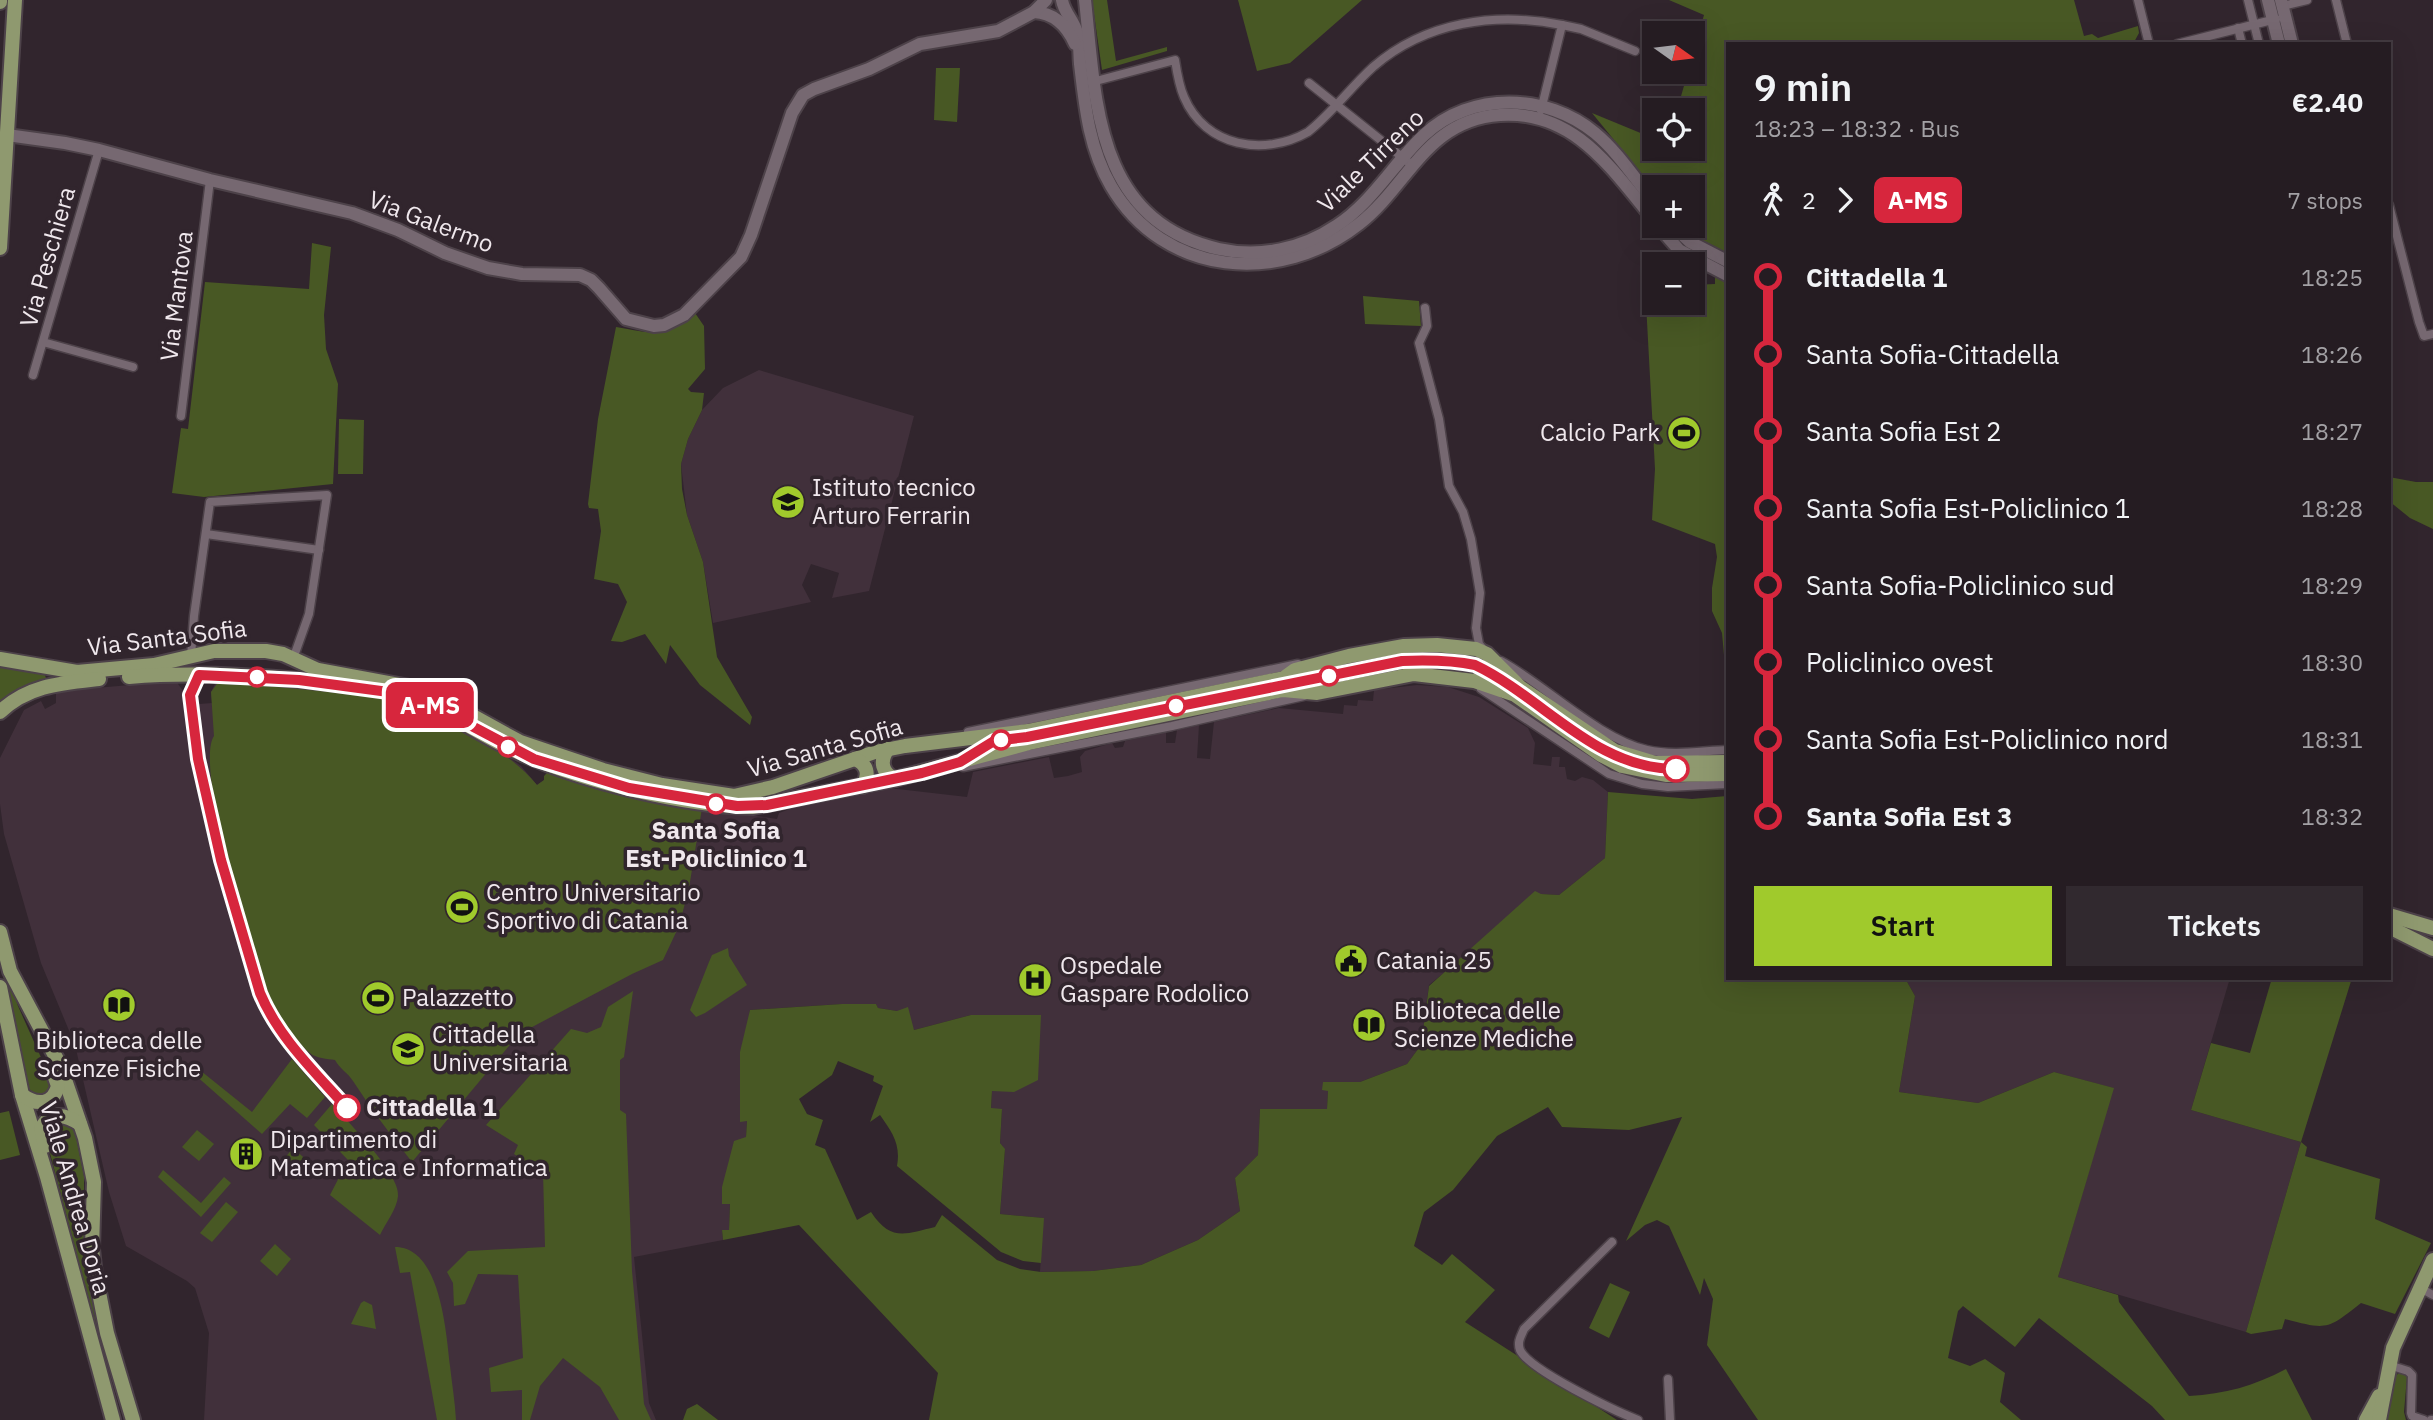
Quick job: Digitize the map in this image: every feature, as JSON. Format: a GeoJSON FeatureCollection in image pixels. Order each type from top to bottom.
{"type":"FeatureCollection","features":[{"type":"Feature","properties":{"kind":"main road"},"geometry":{"type":"LineString","coordinates":[[0,248],[15,0]]}},
{"type":"Feature","properties":{"kind":"main road","name":"Via Santa Sofia"},"geometry":{"type":"LineString","coordinates":[[0,659],[77,672],[155,665],[214,651],[255,650],[283,654],[328,672],[415,688],[440,698],[520,743],[603,770],[662,785],[734,796],[773,787],[855,759],[905,746],[1051,727],[1284,678],[1295,670],[1349,656],[1404,646],[1451,646],[1476,649],[1487,654]]}},
{"type":"Feature","properties":{"kind":"main road"},"geometry":{"type":"LineString","coordinates":[[1487,654],[1520,687],[1615,751],[1655,763],[1726,762]]}},
{"type":"Feature","properties":{"kind":"main road"},"geometry":{"type":"LineString","coordinates":[[1489,684],[1498,679],[1501,668]]}},
{"type":"Feature","properties":{"kind":"main road","name":"Via Santa Sofia"},"geometry":{"type":"LineString","coordinates":[[0,712],[24,694],[41,687],[99,679],[199,675],[299,680],[374,689],[412,697],[534,759],[599,780],[660,795],[753,807],[895,779],[1029,743],[1283,690],[1317,693],[1414,674],[1489,684],[1515,695],[1601,755],[1622,766],[1665,775],[1726,774]]}},
{"type":"Feature","properties":{"kind":"main road"},"geometry":{"type":"LineString","coordinates":[[1291,675],[1290,683],[1294,690]]}},
{"type":"Feature","properties":{"kind":"main road"},"geometry":{"type":"LineString","coordinates":[[888,750],[884,755],[884,770],[895,779]]}},
{"type":"Feature","properties":{"kind":"main road"},"geometry":{"type":"LineString","coordinates":[[855,759],[866,767],[867,780],[863,786]]}},
{"type":"Feature","properties":{"kind":"main road"},"geometry":{"type":"LineString","coordinates":[[2391,916],[2433,928]]}},
{"type":"Feature","properties":{"kind":"main road"},"geometry":{"type":"LineString","coordinates":[[2391,929],[2433,949]]}},
{"type":"Feature","properties":{"kind":"main road","name":"Viale Andrea Doria"},"geometry":{"type":"LineString","coordinates":[[0,932],[10,971],[60,1065],[80,1124],[94,1182],[92,1249],[101,1309],[133,1420]]}},
{"type":"Feature","properties":{"kind":"main road"},"geometry":{"type":"LineString","coordinates":[[10,971],[24,1011],[58,1086],[54,1096],[45,1102],[37,1103],[22,1095]]}},
{"type":"Feature","properties":{"kind":"main road","name":"Viale Andrea Doria"},"geometry":{"type":"LineString","coordinates":[[0,987],[22,1095],[113,1420]]}},
{"type":"Feature","properties":{"kind":"main road"},"geometry":{"type":"LineString","coordinates":[[47,1177],[46,1150],[41,1134],[44,1124],[53,1116],[59,1115],[72,1118],[80,1124]]}},
{"type":"Feature","properties":{"kind":"main road"},"geometry":{"type":"LineString","coordinates":[[2379,1420],[2388,1370],[2399,1331],[2428,1285],[2433,1260]]}},
{"type":"Feature","properties":{"kind":"main road"},"geometry":{"type":"LineString","coordinates":[[2366,1420],[2388,1370]]}},
{"type":"Feature","properties":{"kind":"street","name":"Via Galermo"},"geometry":{"type":"LineString","coordinates":[[8,135],[99,150],[376,220],[445,253],[488,268],[522,274],[580,275],[599,288],[626,319],[646,325],[664,325],[684,315],[741,257],[792,113],[803,95],[869,69],[919,44],[998,31],[1034,12],[1046,0]]}},
{"type":"Feature","properties":{"kind":"street","name":"Viale Tirreno"},"geometry":{"type":"LineString","coordinates":[[1062,0],[1063,9],[1077,30],[1079,55],[1103,138],[1117,172],[1132,195],[1151,215],[1192,240],[1221,249],[1250,253],[1293,247],[1317,237],[1337,226],[1366,201],[1407,162],[1434,127],[1469,109],[1504,102],[1540,113],[1568,116],[1595,133],[1642,188]]}},
{"type":"Feature","properties":{"kind":"street","name":"Viale Tirreno"},"geometry":{"type":"LineString","coordinates":[[1084,0],[1088,83]]}},
{"type":"Feature","properties":{"kind":"street"},"geometry":{"type":"LineString","coordinates":[[2138,0],[2149,42]]}},
{"type":"Feature","properties":{"kind":"street"},"geometry":{"type":"LineString","coordinates":[[2248,0],[2258,42]]}},
{"type":"Feature","properties":{"kind":"street"},"geometry":{"type":"LineString","coordinates":[[2268,0],[2280,10],[2291,42]]}},
{"type":"Feature","properties":{"kind":"street"},"geometry":{"type":"LineString","coordinates":[[2185,42],[2254,24],[2307,0]]}},
{"type":"Feature","properties":{"kind":"street"},"geometry":{"type":"LineString","coordinates":[[2336,0],[2346,42]]}},
{"type":"Feature","properties":{"kind":"street"},"geometry":{"type":"LineString","coordinates":[[2279,42],[2280,10]]}},
{"type":"Feature","properties":{"kind":"street"},"geometry":{"type":"LineString","coordinates":[[1034,12],[1045,13],[1058,20],[1070,34],[1079,55]]}},
{"type":"Feature","properties":{"kind":"street"},"geometry":{"type":"LineString","coordinates":[[1088,83],[1175,60],[1181,91],[1193,113],[1212,131],[1234,143],[1272,146],[1297,139],[1318,125],[1387,56],[1438,30],[1459,23],[1499,18],[1535,19],[1581,29],[1635,51]]}},
{"type":"Feature","properties":{"kind":"street"},"geometry":{"type":"LineString","coordinates":[[1540,113],[1562,24]]}},
{"type":"Feature","properties":{"kind":"street"},"geometry":{"type":"LineString","coordinates":[[2238,28],[2242,42]]}},
{"type":"Feature","properties":{"kind":"street"},"geometry":{"type":"LineString","coordinates":[[1309,83],[1407,162]]}},
{"type":"Feature","properties":{"kind":"street","name":"Viale Tirreno"},"geometry":{"type":"LineString","coordinates":[[1540,113],[1593,148],[1642,206]]}},
{"type":"Feature","properties":{"kind":"street","name":"Via Peschiera"},"geometry":{"type":"LineString","coordinates":[[33,375],[99,150]]}},
{"type":"Feature","properties":{"kind":"street","name":"Via Mantova"},"geometry":{"type":"LineString","coordinates":[[181,415],[211,180]]}},
{"type":"Feature","properties":{"kind":"street"},"geometry":{"type":"LineString","coordinates":[[2391,212],[2428,335]]}},
{"type":"Feature","properties":{"kind":"street"},"geometry":{"type":"LineString","coordinates":[[1668,238],[1679,250],[1725,267]]}},
{"type":"Feature","properties":{"kind":"street"},"geometry":{"type":"LineString","coordinates":[[1685,238],[1725,267]]}},
{"type":"Feature","properties":{"kind":"street"},"geometry":{"type":"LineString","coordinates":[[1425,308],[1427,326],[1419,343],[1439,419],[1449,486],[1463,512],[1471,539],[1480,593],[1476,628],[1479,644],[1487,654],[1611,735],[1634,747],[1666,753],[1726,750]]}},
{"type":"Feature","properties":{"kind":"street"},"geometry":{"type":"LineString","coordinates":[[43,342],[134,367]]}},
{"type":"Feature","properties":{"kind":"street"},"geometry":{"type":"LineString","coordinates":[[191,656],[210,502],[327,495],[309,614],[293,659]]}},
{"type":"Feature","properties":{"kind":"street"},"geometry":{"type":"LineString","coordinates":[[206,534],[319,550]]}},
{"type":"Feature","properties":{"kind":"street"},"geometry":{"type":"LineString","coordinates":[[1451,646],[1464,640],[1476,628]]}},
{"type":"Feature","properties":{"kind":"street"},"geometry":{"type":"LineString","coordinates":[[905,746],[1296,664],[1349,656]]}},
{"type":"Feature","properties":{"kind":"street"},"geometry":{"type":"LineString","coordinates":[[1463,679],[1609,774],[1668,787],[1726,784]]}},
{"type":"Feature","properties":{"kind":"street"},"geometry":{"type":"LineString","coordinates":[[922,773],[1133,734],[1317,693]]}},
{"type":"Feature","properties":{"kind":"street"},"geometry":{"type":"LineString","coordinates":[[1612,1242],[1524,1329],[1518,1341],[1521,1352],[1529,1360],[1571,1388],[1638,1420]]}},
{"type":"Feature","properties":{"kind":"street"},"geometry":{"type":"LineString","coordinates":[[2388,1370],[2408,1371],[2412,1375],[2411,1413],[2412,1416],[2424,1420]]}},
{"type":"Feature","properties":{"kind":"street"},"geometry":{"type":"LineString","coordinates":[[1668,1379],[1670,1420]]}},
{"type":"Feature","properties":{"kind":"shaded area","name":"Istituto tecnico Arturo Ferrarin"},"geometry":{"type":"Polygon","coordinates":[[[759,370],[914,416],[869,591],[832,598],[839,573],[811,564],[802,585],[811,602],[713,623],[703,562],[687,515],[681,464],[688,439],[702,410],[723,388],[759,370]]]}},
{"type":"Feature","properties":{"kind":"shaded area","name":"Cittadella Universitaria"},"geometry":{"type":"Polygon","coordinates":[[[176,681],[183,691],[187,705],[212,703],[211,692],[215,684],[377,696],[409,705],[445,721],[506,755],[521,766],[537,785],[544,780],[546,772],[701,808],[777,819],[779,813],[795,807],[889,788],[967,797],[973,772],[1049,757],[1054,778],[1068,776],[1082,772],[1080,757],[1085,751],[1112,743],[1115,748],[1123,747],[1125,741],[1166,732],[1166,743],[1175,743],[1177,730],[1199,725],[1197,758],[1210,759],[1214,722],[1279,708],[1343,714],[1344,705],[1357,706],[1358,700],[1373,701],[1374,690],[1417,685],[1448,687],[1479,697],[1528,728],[1535,743],[1533,764],[1551,766],[1552,757],[1560,757],[1559,767],[1565,767],[1567,779],[1575,781],[1582,777],[1593,780],[1608,792],[1605,858],[1559,895],[1541,894],[1429,985],[1421,1045],[1407,1064],[1360,1082],[1324,1082],[1328,1091],[1327,1109],[1260,1109],[1258,1155],[1235,1178],[1240,1211],[1198,1240],[1141,1265],[1093,1271],[1040,1272],[1043,1218],[1000,1214],[1005,1150],[1000,1143],[1002,1110],[991,1109],[992,1091],[1040,1015],[971,1015],[914,1030],[897,1011],[878,1008],[876,1004],[750,1010],[740,1121],[747,1121],[746,1137],[730,1204],[729,1230],[722,1230],[723,1240],[634,1257],[649,1403],[656,1420],[204,1420],[209,1333],[195,1288],[126,1246],[109,1192],[75,1045],[41,963],[4,834],[0,804],[0,758],[24,710],[41,701],[45,709],[56,703],[56,693],[61,691],[176,681]]]}},
{"type":"Feature","properties":{"kind":"shaded area"},"geometry":{"type":"Polygon","coordinates":[[[1906,980],[2229,980],[2191,1110],[2301,1142],[2246,1332],[2058,1277],[2113,1088],[2054,1072],[1978,1103],[1899,1092],[1915,996],[1906,980]]]}},
{"type":"Feature","properties":{"kind":"green space"},"geometry":{"type":"Polygon","coordinates":[[[1092,0],[1107,0],[1116,61],[1167,47],[1167,51],[1102,70],[1092,0]]]}},
{"type":"Feature","properties":{"kind":"green space"},"geometry":{"type":"Polygon","coordinates":[[[1238,0],[1362,0],[1290,63],[1257,71],[1238,0]]]}},
{"type":"Feature","properties":{"kind":"green space"},"geometry":{"type":"Polygon","coordinates":[[[1669,0],[2074,0],[2084,36],[2092,34],[2098,38],[2138,26],[2139,33],[2134,42],[1726,42],[1726,252],[1697,238],[1705,238],[1705,175],[1643,175],[1592,113],[1642,134],[1642,161],[1705,161],[1705,98],[1680,98],[1685,84],[1705,84],[1705,21],[1702,21],[1704,15],[1669,0]]]}},
{"type":"Feature","properties":{"kind":"green space"},"geometry":{"type":"Polygon","coordinates":[[[936,68],[960,68],[957,122],[934,120],[936,68]]]}},
{"type":"Feature","properties":{"kind":"green space"},"geometry":{"type":"Polygon","coordinates":[[[312,243],[331,247],[324,315],[326,349],[338,384],[333,484],[204,497],[172,493],[181,428],[188,429],[205,282],[309,289],[312,243]]]}},
{"type":"Feature","properties":{"kind":"green space","name":"Calcio Park"},"geometry":{"type":"Polygon","coordinates":[[[1715,277],[1726,282],[1726,656],[1722,633],[1712,611],[1712,588],[1717,557],[1715,544],[1652,520],[1655,469],[1647,315],[1705,315],[1705,284],[1715,284],[1715,277]]]}},
{"type":"Feature","properties":{"kind":"green space"},"geometry":{"type":"Polygon","coordinates":[[[1363,296],[1419,301],[1421,326],[1365,324],[1363,296]]]}},
{"type":"Feature","properties":{"kind":"green space"},"geometry":{"type":"Polygon","coordinates":[[[695,313],[704,326],[705,369],[688,389],[691,392],[704,393],[702,410],[688,439],[681,464],[682,489],[687,515],[703,562],[717,657],[752,717],[750,725],[700,685],[670,645],[666,664],[645,634],[622,642],[611,641],[627,602],[618,584],[594,579],[601,531],[598,509],[589,508],[588,504],[598,419],[616,327],[649,332],[667,331],[685,322],[695,313]]]}},
{"type":"Feature","properties":{"kind":"green space"},"geometry":{"type":"Polygon","coordinates":[[[339,419],[364,420],[363,474],[338,474],[339,419]]]}},
{"type":"Feature","properties":{"kind":"green space"},"geometry":{"type":"Polygon","coordinates":[[[2391,477],[2433,482],[2433,529],[2410,518],[2391,503],[2391,477]]]}},
{"type":"Feature","properties":{"kind":"green space"},"geometry":{"type":"Polygon","coordinates":[[[0,665],[44,673],[46,678],[22,687],[0,703],[0,665]]]}},
{"type":"Feature","properties":{"kind":"green space","name":"Centro Universitario Sportivo di Catania"},"geometry":{"type":"Polygon","coordinates":[[[219,681],[316,687],[389,699],[426,712],[488,745],[514,762],[537,785],[549,771],[702,808],[689,888],[679,926],[663,960],[519,1034],[412,1162],[351,1078],[335,1060],[312,1055],[305,1049],[270,1002],[239,910],[218,823],[210,754],[214,736],[211,692],[219,681]]]}},
{"type":"Feature","properties":{"kind":"green space"},"geometry":{"type":"Polygon","coordinates":[[[1608,792],[1692,799],[1726,796],[1726,980],[1906,980],[1915,996],[1899,1092],[1978,1103],[2054,1072],[2114,1088],[2058,1277],[2118,1295],[2119,1302],[2189,1396],[2239,1388],[2286,1369],[2312,1420],[2165,1420],[2152,1406],[2039,1318],[2015,1347],[1963,1306],[1958,1311],[1948,1358],[1970,1366],[1985,1359],[2005,1373],[2000,1402],[2021,1420],[1758,1420],[1707,1345],[1713,1299],[1704,1278],[1700,1295],[1669,1226],[1657,1220],[1645,1225],[1626,1241],[1682,1117],[1629,1130],[1562,1127],[1548,1107],[1497,1136],[1453,1190],[1424,1212],[1414,1246],[1442,1265],[1452,1254],[1495,1290],[1465,1322],[1617,1420],[929,1420],[938,1373],[799,1225],[723,1240],[722,1230],[729,1230],[730,1204],[722,1204],[722,1187],[734,1141],[746,1137],[747,1121],[740,1122],[740,1052],[750,1010],[842,1004],[876,1004],[878,1008],[897,1011],[908,1007],[914,1030],[971,1015],[1041,1015],[1038,1080],[1014,1092],[992,1091],[991,1108],[1002,1109],[1000,1143],[1005,1149],[1000,1214],[1044,1218],[1041,1263],[1023,1261],[1001,1252],[897,1166],[897,1145],[888,1127],[880,1115],[870,1122],[883,1086],[873,1081],[874,1076],[838,1061],[832,1075],[799,1099],[807,1114],[823,1120],[815,1145],[825,1149],[857,1220],[871,1212],[885,1228],[892,1232],[907,1233],[935,1227],[942,1215],[997,1260],[1020,1269],[1041,1272],[1093,1271],[1141,1265],[1198,1240],[1240,1211],[1235,1178],[1258,1155],[1260,1109],[1327,1109],[1328,1091],[1322,1090],[1323,1082],[1360,1082],[1407,1064],[1421,1045],[1429,986],[1535,891],[1559,895],[1605,858],[1608,792]]]}},
{"type":"Feature","properties":{"kind":"green space"},"geometry":{"type":"Polygon","coordinates":[[[728,948],[729,956],[747,985],[696,1017],[690,1010],[712,955],[728,948]]]}},
{"type":"Feature","properties":{"kind":"green space"},"geometry":{"type":"Polygon","coordinates":[[[0,950],[18,1006],[52,1082],[52,1089],[41,1098],[27,1090],[0,962],[0,950]]]}},
{"type":"Feature","properties":{"kind":"green space"},"geometry":{"type":"Polygon","coordinates":[[[2271,980],[2351,980],[2301,1142],[2191,1110],[2211,1043],[2250,1053],[2271,980]]]}},
{"type":"Feature","properties":{"kind":"green space"},"geometry":{"type":"Polygon","coordinates":[[[633,991],[624,1057],[620,1060],[620,1110],[626,1114],[632,1271],[644,1404],[651,1420],[619,1420],[600,1387],[563,1358],[540,1386],[530,1420],[522,1420],[522,1390],[491,1392],[489,1368],[523,1358],[518,1275],[478,1274],[465,1304],[454,1306],[453,1283],[447,1272],[468,1251],[545,1247],[543,1172],[514,1154],[518,1145],[486,1125],[571,1029],[587,1033],[601,1027],[608,1007],[633,991]]]}},
{"type":"Feature","properties":{"kind":"green space"},"geometry":{"type":"Polygon","coordinates":[[[292,1059],[325,1097],[307,1118],[290,1104],[262,1134],[194,1074],[201,1071],[252,1112],[292,1059]]]}},
{"type":"Feature","properties":{"kind":"green space"},"geometry":{"type":"Polygon","coordinates":[[[332,1104],[372,1148],[397,1187],[395,1206],[380,1235],[330,1195],[348,1160],[314,1125],[332,1104]]]}},
{"type":"Feature","properties":{"kind":"green space"},"geometry":{"type":"Polygon","coordinates":[[[9,1111],[20,1155],[0,1160],[0,1113],[9,1111]]]}},
{"type":"Feature","properties":{"kind":"green space"},"geometry":{"type":"Polygon","coordinates":[[[57,1120],[74,1127],[84,1176],[84,1242],[97,1331],[47,1142],[46,1129],[57,1120]]]}},
{"type":"Feature","properties":{"kind":"green space"},"geometry":{"type":"Polygon","coordinates":[[[197,1130],[214,1144],[199,1161],[182,1147],[197,1130]]]}},
{"type":"Feature","properties":{"kind":"green space"},"geometry":{"type":"Polygon","coordinates":[[[2301,1142],[2307,1147],[2305,1156],[2380,1179],[2375,1219],[2431,1243],[2395,1314],[2361,1303],[2326,1325],[2310,1325],[2285,1319],[2282,1329],[2251,1334],[2246,1332],[2301,1142]]]}},
{"type":"Feature","properties":{"kind":"green space"},"geometry":{"type":"Polygon","coordinates":[[[293,1148],[311,1164],[296,1180],[279,1165],[293,1148]]]}},
{"type":"Feature","properties":{"kind":"green space"},"geometry":{"type":"Polygon","coordinates":[[[163,1170],[201,1203],[224,1177],[231,1183],[201,1217],[158,1177],[163,1170]]]}},
{"type":"Feature","properties":{"kind":"green space"},"geometry":{"type":"Polygon","coordinates":[[[226,1202],[238,1212],[212,1242],[200,1233],[226,1202]]]}},
{"type":"Feature","properties":{"kind":"green space"},"geometry":{"type":"Polygon","coordinates":[[[275,1244],[291,1259],[277,1276],[260,1261],[275,1244]]]}},
{"type":"Feature","properties":{"kind":"green space"},"geometry":{"type":"Polygon","coordinates":[[[395,1247],[410,1251],[422,1261],[432,1276],[443,1314],[456,1420],[437,1420],[410,1272],[400,1273],[395,1247]]]}},
{"type":"Feature","properties":{"kind":"green space"},"geometry":{"type":"Polygon","coordinates":[[[1610,1283],[1630,1292],[1609,1338],[1589,1328],[1610,1283]]]}},
{"type":"Feature","properties":{"kind":"green space"},"geometry":{"type":"Polygon","coordinates":[[[364,1301],[372,1305],[376,1329],[351,1324],[364,1301]]]}},
{"type":"Feature","properties":{"kind":"green space"},"geometry":{"type":"Polygon","coordinates":[[[2400,1373],[2407,1377],[2404,1412],[2406,1420],[2387,1420],[2396,1375],[2400,1373]]]}},
{"type":"Feature","properties":{"kind":"green space"},"geometry":{"type":"Polygon","coordinates":[[[697,1404],[718,1420],[683,1420],[687,1409],[697,1404]]]}},
{"type":"Feature","properties":{"kind":"bus line","name":"A-MS"},"geometry":{"type":"LineString","coordinates":[[347,1108],[293,1046],[266,1007],[260,993],[221,860],[198,759],[190,695],[199,675],[299,680],[396,693],[434,706],[534,759],[629,788],[737,806],[767,805],[922,773],[960,762],[994,741],[1027,737],[1402,661],[1419,660],[1475,665],[1613,756],[1642,766],[1676,769]]}},
{"type":"Feature","properties":{"kind":"place","name":"Calcio Park"},"geometry":{"type":"Point","coordinates":[1684,433]}},
{"type":"Feature","properties":{"kind":"place","name":"Istituto tecnico Arturo Ferrarin"},"geometry":{"type":"Point","coordinates":[788,502]}},
{"type":"Feature","properties":{"kind":"place","name":"Santa Sofia Est-Policlinico 1"},"geometry":{"type":"Point","coordinates":[716,804]}},
{"type":"Feature","properties":{"kind":"place","name":"Centro Universitario Sportivo di Catania"},"geometry":{"type":"Point","coordinates":[462,907]}},
{"type":"Feature","properties":{"kind":"place","name":"Catania 25"},"geometry":{"type":"Point","coordinates":[1351,961]}},
{"type":"Feature","properties":{"kind":"place","name":"Ospedale Gaspare Rodolico"},"geometry":{"type":"Point","coordinates":[1035,980]}},
{"type":"Feature","properties":{"kind":"place","name":"Palazzetto"},"geometry":{"type":"Point","coordinates":[378,998]}},
{"type":"Feature","properties":{"kind":"place","name":"Biblioteca delle Scienze Fisiche"},"geometry":{"type":"Point","coordinates":[119,1005]}},
{"type":"Feature","properties":{"kind":"place","name":"Biblioteca delle Scienze Mediche"},"geometry":{"type":"Point","coordinates":[1369,1025]}},
{"type":"Feature","properties":{"kind":"place","name":"Cittadella Universitaria"},"geometry":{"type":"Point","coordinates":[408,1049]}},
{"type":"Feature","properties":{"kind":"place","name":"Cittadella 1"},"geometry":{"type":"Point","coordinates":[347,1108]}},
{"type":"Feature","properties":{"kind":"place","name":"Dipartimento di Matematica e Informatica"},"geometry":{"type":"Point","coordinates":[246,1154]}}]}
